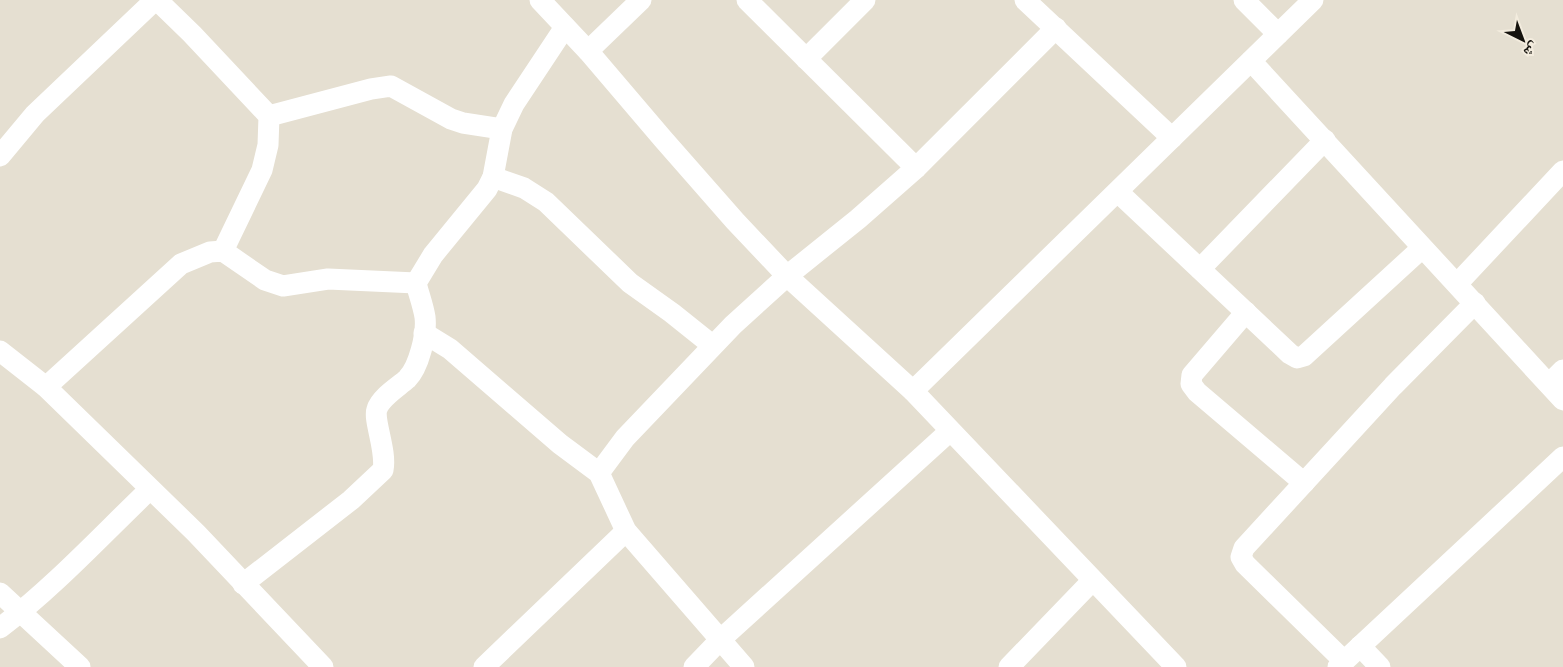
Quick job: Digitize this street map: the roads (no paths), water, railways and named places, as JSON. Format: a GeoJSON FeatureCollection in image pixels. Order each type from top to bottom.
{"type":"FeatureCollection","features":[{"type":"Feature","properties":{"kind":"street"},"geometry":{"type":"LineString","coordinates":[[0,156],[34,114],[156,0],[192,34],[269,116],[268,145],[262,170],[223,251]]}},
{"type":"Feature","properties":{"kind":"street"},"geometry":{"type":"LineString","coordinates":[[540,0],[588,51],[735,221],[787,276],[913,391],[1176,667]]}},
{"type":"Feature","properties":{"kind":"street"},"geometry":{"type":"LineString","coordinates":[[588,51],[642,0]]}},
{"type":"Feature","properties":{"kind":"street"},"geometry":{"type":"LineString","coordinates":[[747,0],[916,168]]}},
{"type":"Feature","properties":{"kind":"street"},"geometry":{"type":"LineString","coordinates":[[806,59],[866,0]]}},
{"type":"Feature","properties":{"kind":"street"},"geometry":{"type":"LineString","coordinates":[[1025,0],[1172,138]]}},
{"type":"Feature","properties":{"kind":"street"},"geometry":{"type":"LineString","coordinates":[[1244,0],[1278,34]]}},
{"type":"Feature","properties":{"kind":"street"},"geometry":{"type":"LineString","coordinates":[[913,391],[1313,0]]}},
{"type":"Feature","properties":{"kind":"street"},"geometry":{"type":"LineString","coordinates":[[243,584],[351,500],[377,478],[383,470],[384,452],[376,412],[380,403],[409,376],[417,364],[425,319],[416,284],[433,255],[487,189],[493,177],[502,129],[514,104],[565,27]]}},
{"type":"Feature","properties":{"kind":"street"},"geometry":{"type":"LineString","coordinates":[[599,473],[626,438],[712,345],[787,276],[858,219],[916,168],[1056,28]]}},
{"type":"Feature","properties":{"kind":"street"},"geometry":{"type":"LineString","coordinates":[[1251,61],[1422,248],[1475,303],[1556,377],[1563,400]]}},
{"type":"Feature","properties":{"kind":"street"},"geometry":{"type":"LineString","coordinates":[[269,116],[371,89],[391,86],[451,119],[463,123],[502,129]]}},
{"type":"Feature","properties":{"kind":"street"},"geometry":{"type":"LineString","coordinates":[[1200,269],[1325,140]]}},
{"type":"Feature","properties":{"kind":"street"},"geometry":{"type":"LineString","coordinates":[[1457,284],[1563,171]]}},
{"type":"Feature","properties":{"kind":"street"},"geometry":{"type":"LineString","coordinates":[[493,177],[524,188],[546,202],[630,283],[712,345]]}},
{"type":"Feature","properties":{"kind":"street"},"geometry":{"type":"LineString","coordinates":[[1118,192],[1290,354],[1297,358],[1304,356],[1422,248]]}},
{"type":"Feature","properties":{"kind":"street"},"geometry":{"type":"LineString","coordinates":[[46,387],[181,264],[210,252],[223,251],[265,280],[283,286],[328,279],[416,284]]}},
{"type":"Feature","properties":{"kind":"street"},"geometry":{"type":"LineString","coordinates":[[1380,667],[1347,658],[1245,564],[1242,557],[1244,548],[1393,386],[1475,303]]}},
{"type":"Feature","properties":{"kind":"street"},"geometry":{"type":"LineString","coordinates":[[1246,312],[1192,375],[1191,384],[1197,392],[1304,483]]}},
{"type":"Feature","properties":{"kind":"street"},"geometry":{"type":"LineString","coordinates":[[424,333],[450,349],[560,444],[599,473],[626,530],[744,667]]}},
{"type":"Feature","properties":{"kind":"street"},"geometry":{"type":"LineString","coordinates":[[0,351],[46,387],[196,533],[323,667]]}},
{"type":"Feature","properties":{"kind":"street"},"geometry":{"type":"LineString","coordinates":[[694,667],[720,640],[950,431]]}},
{"type":"Feature","properties":{"kind":"street"},"geometry":{"type":"LineString","coordinates":[[1347,658],[1563,457]]}},
{"type":"Feature","properties":{"kind":"street"},"geometry":{"type":"LineString","coordinates":[[0,628],[21,612],[150,489]]}},
{"type":"Feature","properties":{"kind":"street"},"geometry":{"type":"LineString","coordinates":[[484,667],[626,530]]}},
{"type":"Feature","properties":{"kind":"street"},"geometry":{"type":"LineString","coordinates":[[1010,667],[1092,581]]}},
{"type":"Feature","properties":{"kind":"street"},"geometry":{"type":"LineString","coordinates":[[0,592],[80,667]]}}]}
